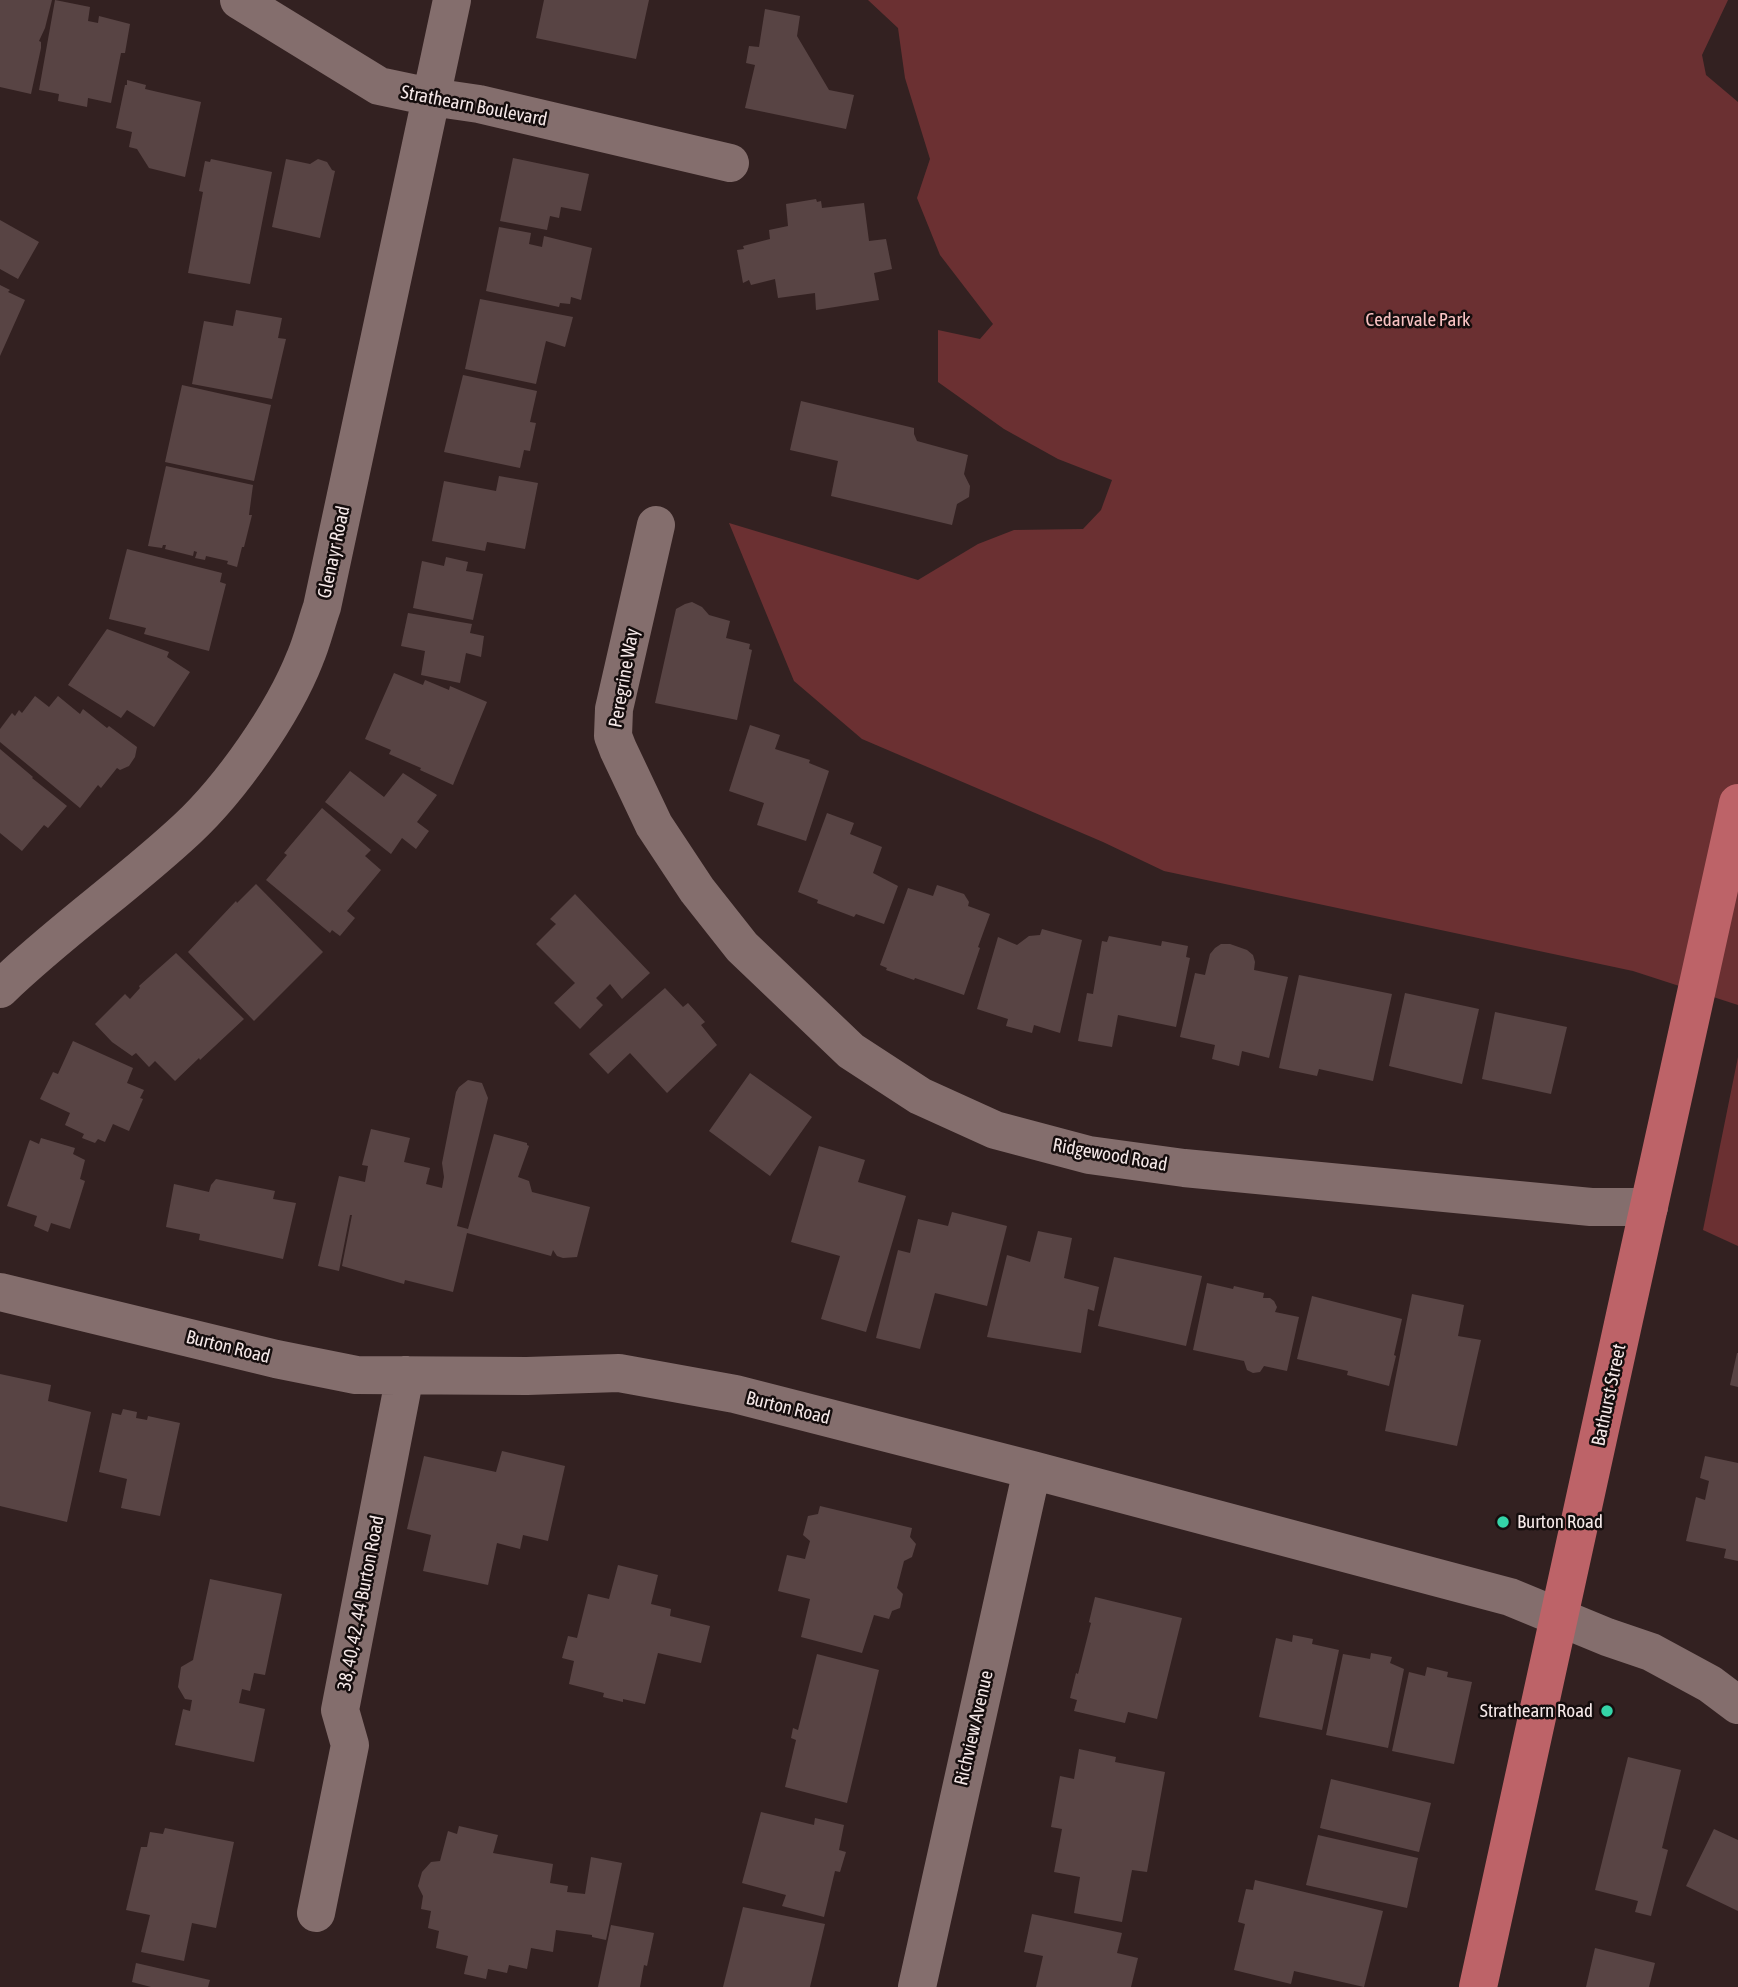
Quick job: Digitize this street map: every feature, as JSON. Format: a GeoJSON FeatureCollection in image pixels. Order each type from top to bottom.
{"type":"FeatureCollection","features":[{"type":"Feature","properties":{"kind":"main road","name":"Bathurst Street"},"geometry":{"type":"LineString","coordinates":[[1478,1987],[1738,803]]}},
{"type":"Feature","properties":{"kind":"street","name":"Strathearn Boulevard"},"geometry":{"type":"LineString","coordinates":[[239,0],[379,86],[479,104],[730,163]]}},
{"type":"Feature","properties":{"kind":"street","name":"Glenayr Road"},"geometry":{"type":"LineString","coordinates":[[0,989],[188,828],[255,748],[288,696],[305,659],[322,607],[452,0]]}},
{"type":"Feature","properties":{"kind":"street","name":"Peregrine Way"},"geometry":{"type":"LineString","coordinates":[[654,825],[618,749],[612,728],[656,525]]}},
{"type":"Feature","properties":{"kind":"street","name":"Ridgewood Road"},"geometry":{"type":"LineString","coordinates":[[654,825],[697,890],[742,947],[851,1051],[920,1096],[995,1130],[1089,1156],[1184,1168],[1591,1207],[1650,1207]]}},
{"type":"Feature","properties":{"kind":"street","name":"Burton Road"},"geometry":{"type":"LineString","coordinates":[[0,1292],[356,1376],[619,1373],[735,1394],[1510,1597],[1560,1618]]}},
{"type":"Feature","properties":{"kind":"street","name":"38, 40, 42, 44 Burton Road"},"geometry":{"type":"LineString","coordinates":[[316,1913],[350,1745],[340,1710],[405,1375]]}},
{"type":"Feature","properties":{"kind":"street","name":"Richview Avenue"},"geometry":{"type":"LineString","coordinates":[[917,1987],[1032,1470]]}},
{"type":"Feature","properties":{"kind":"street"},"geometry":{"type":"LineString","coordinates":[[1560,1618],[1651,1652],[1710,1684],[1738,1705]]}},
{"type":"Feature","properties":{"kind":"green space","name":"Cedarvale Park"},"geometry":{"type":"Polygon","coordinates":[[[868,0],[1728,0],[1702,55],[1706,75],[1738,102],[1738,1005],[1633,971],[1164,871],[1103,842],[862,739],[794,681],[729,523],[918,580],[978,544],[1014,530],[1083,529],[1101,510],[1112,480],[1058,459],[1004,429],[938,382],[938,330],[980,339],[993,324],[940,255],[917,198],[930,159],[905,78],[898,28],[868,0]]]}},
{"type":"Feature","properties":{"kind":"green space"},"geometry":{"type":"Polygon","coordinates":[[[1738,1057],[1738,1246],[1703,1230],[1738,1057]]]}},
{"type":"Feature","properties":{"kind":"building"},"geometry":{"type":"Polygon","coordinates":[[[0,0],[52,0],[39,41],[41,48],[31,94],[0,87],[0,0]]]}},
{"type":"Feature","properties":{"kind":"building"},"geometry":{"type":"Polygon","coordinates":[[[55,0],[90,7],[88,21],[98,23],[99,16],[130,24],[111,103],[88,98],[87,107],[58,101],[59,94],[39,90],[55,0]]]}},
{"type":"Feature","properties":{"kind":"building"},"geometry":{"type":"Polygon","coordinates":[[[544,0],[649,0],[636,59],[536,38],[544,0]]]}},
{"type":"Feature","properties":{"kind":"building"},"geometry":{"type":"Polygon","coordinates":[[[765,9],[800,16],[797,36],[829,90],[854,95],[846,129],[745,108],[755,65],[746,63],[749,46],[759,47],[765,9]]]}},
{"type":"Feature","properties":{"kind":"building"},"geometry":{"type":"Polygon","coordinates":[[[127,80],[146,85],[145,89],[201,102],[185,177],[149,168],[137,149],[129,147],[132,132],[116,128],[127,80]]]}},
{"type":"Feature","properties":{"kind":"building"},"geometry":{"type":"Polygon","coordinates":[[[513,158],[589,174],[581,211],[561,207],[559,218],[550,216],[547,230],[500,221],[513,158]]]}},
{"type":"Feature","properties":{"kind":"building"},"geometry":{"type":"Polygon","coordinates":[[[211,159],[272,172],[250,284],[188,273],[203,192],[199,191],[205,161],[210,162],[211,159]]]}},
{"type":"Feature","properties":{"kind":"building"},"geometry":{"type":"Polygon","coordinates":[[[286,159],[310,164],[318,159],[327,162],[335,171],[320,238],[272,227],[286,159]]]}},
{"type":"Feature","properties":{"kind":"building"},"geometry":{"type":"Polygon","coordinates":[[[816,199],[817,202],[821,201],[822,208],[864,203],[869,241],[886,239],[892,269],[874,273],[879,300],[816,310],[815,293],[778,298],[775,279],[751,285],[749,280],[743,283],[737,250],[770,239],[769,230],[788,226],[786,204],[816,199]]]}},
{"type":"Feature","properties":{"kind":"building"},"geometry":{"type":"Polygon","coordinates":[[[0,220],[39,242],[18,279],[0,269],[0,220]]]}},
{"type":"Feature","properties":{"kind":"building"},"geometry":{"type":"Polygon","coordinates":[[[499,227],[531,233],[529,244],[542,247],[544,236],[592,248],[581,300],[571,297],[570,304],[560,303],[559,307],[486,291],[499,227]]]}},
{"type":"Feature","properties":{"kind":"building"},"geometry":{"type":"Polygon","coordinates":[[[0,285],[25,300],[0,356],[0,285]]]}},
{"type":"Feature","properties":{"kind":"building"},"geometry":{"type":"Polygon","coordinates":[[[480,299],[573,317],[565,347],[546,341],[536,384],[465,369],[480,299]]]}},
{"type":"Feature","properties":{"kind":"building"},"geometry":{"type":"Polygon","coordinates":[[[236,310],[282,318],[278,338],[286,339],[272,399],[192,384],[204,321],[233,326],[236,310]]]}},
{"type":"Feature","properties":{"kind":"building"},"geometry":{"type":"Polygon","coordinates":[[[463,375],[537,391],[530,422],[536,423],[530,451],[524,450],[520,468],[444,452],[463,375]]]}},
{"type":"Feature","properties":{"kind":"building"},"geometry":{"type":"Polygon","coordinates":[[[182,385],[271,405],[254,481],[165,462],[182,385]]]}},
{"type":"Feature","properties":{"kind":"building"},"geometry":{"type":"Polygon","coordinates":[[[801,401],[914,428],[917,441],[968,455],[964,474],[970,486],[969,497],[957,504],[952,525],[831,496],[838,461],[790,450],[801,401]]]}},
{"type":"Feature","properties":{"kind":"building"},"geometry":{"type":"Polygon","coordinates":[[[166,466],[253,485],[249,515],[252,515],[237,567],[227,564],[228,561],[206,556],[205,560],[195,558],[197,552],[194,551],[193,556],[165,549],[166,545],[162,548],[148,546],[166,466]]]}},
{"type":"Feature","properties":{"kind":"building"},"geometry":{"type":"Polygon","coordinates":[[[499,476],[538,483],[525,549],[487,542],[485,551],[432,541],[444,481],[496,491],[499,476]]]}},
{"type":"Feature","properties":{"kind":"building"},"geometry":{"type":"Polygon","coordinates":[[[127,549],[222,573],[220,582],[226,584],[209,651],[144,634],[146,628],[109,619],[127,549]]]}},
{"type":"Feature","properties":{"kind":"building"},"geometry":{"type":"Polygon","coordinates":[[[446,557],[468,562],[466,571],[483,574],[473,620],[413,608],[422,561],[444,566],[446,557]]]}},
{"type":"Feature","properties":{"kind":"building"},"geometry":{"type":"Polygon","coordinates":[[[692,602],[702,607],[709,615],[730,621],[726,638],[750,644],[749,649],[752,650],[737,720],[655,703],[676,609],[692,602]]]}},
{"type":"Feature","properties":{"kind":"building"},"geometry":{"type":"Polygon","coordinates":[[[408,613],[472,624],[470,633],[484,636],[481,657],[466,653],[460,683],[421,675],[425,651],[401,646],[408,613]]]}},
{"type":"Feature","properties":{"kind":"building"},"geometry":{"type":"Polygon","coordinates":[[[107,629],[169,652],[167,657],[190,672],[154,727],[127,710],[121,718],[68,685],[107,629]]]}},
{"type":"Feature","properties":{"kind":"building"},"geometry":{"type":"Polygon","coordinates":[[[394,673],[423,685],[425,680],[449,690],[450,686],[487,702],[453,785],[389,754],[391,750],[365,739],[394,673]]]}},
{"type":"Feature","properties":{"kind":"building"},"geometry":{"type":"Polygon","coordinates":[[[35,696],[49,707],[58,696],[80,714],[83,709],[137,747],[129,766],[120,770],[117,768],[101,788],[98,785],[80,808],[0,742],[0,729],[12,713],[15,716],[19,710],[22,713],[35,696]]]}},
{"type":"Feature","properties":{"kind":"building"},"geometry":{"type":"Polygon","coordinates":[[[750,725],[780,735],[775,749],[810,760],[809,763],[829,771],[806,841],[757,825],[764,803],[729,791],[750,725]]]}},
{"type":"Feature","properties":{"kind":"building"},"geometry":{"type":"Polygon","coordinates":[[[0,749],[67,806],[48,828],[44,825],[22,851],[0,833],[0,749]]]}},
{"type":"Feature","properties":{"kind":"building"},"geometry":{"type":"Polygon","coordinates":[[[350,771],[384,797],[403,773],[437,795],[417,822],[429,831],[416,849],[402,838],[391,854],[325,802],[350,771]]]}},
{"type":"Feature","properties":{"kind":"building"},"geometry":{"type":"Polygon","coordinates":[[[322,808],[371,850],[365,856],[381,870],[347,911],[355,918],[340,936],[332,930],[330,933],[266,880],[287,855],[284,853],[322,808]]]}},
{"type":"Feature","properties":{"kind":"building"},"geometry":{"type":"Polygon","coordinates":[[[827,813],[854,823],[850,834],[882,847],[873,873],[898,886],[884,924],[856,914],[854,917],[817,903],[818,900],[798,892],[827,813]]]}},
{"type":"Feature","properties":{"kind":"building"},"geometry":{"type":"Polygon","coordinates":[[[256,884],[323,952],[254,1021],[188,952],[236,901],[237,903],[256,884]]]}},
{"type":"Feature","properties":{"kind":"building"},"geometry":{"type":"Polygon","coordinates":[[[937,885],[964,894],[969,902],[968,906],[990,914],[964,995],[886,970],[887,968],[880,965],[908,888],[933,896],[937,885]]]}},
{"type":"Feature","properties":{"kind":"building"},"geometry":{"type":"Polygon","coordinates":[[[575,894],[650,973],[622,999],[610,984],[596,998],[603,1005],[580,1029],[554,1003],[575,983],[536,944],[556,924],[550,919],[575,894]]]}},
{"type":"Feature","properties":{"kind":"building"},"geometry":{"type":"Polygon","coordinates":[[[1042,929],[1082,940],[1060,1033],[1034,1025],[1032,1033],[1006,1026],[1008,1019],[977,1009],[998,937],[1017,945],[1029,936],[1040,935],[1042,929]]]}},
{"type":"Feature","properties":{"kind":"building"},"geometry":{"type":"Polygon","coordinates":[[[1109,936],[1161,946],[1162,941],[1188,946],[1186,957],[1190,958],[1176,1027],[1118,1015],[1112,1047],[1078,1041],[1087,993],[1093,994],[1102,941],[1107,942],[1109,936]]]}},
{"type":"Feature","properties":{"kind":"building"},"geometry":{"type":"Polygon","coordinates":[[[1221,944],[1247,950],[1253,955],[1254,970],[1288,977],[1269,1058],[1242,1051],[1239,1066],[1212,1059],[1215,1045],[1180,1037],[1195,973],[1205,975],[1210,954],[1221,944]]]}},
{"type":"Feature","properties":{"kind":"building"},"geometry":{"type":"Polygon","coordinates":[[[176,953],[244,1019],[175,1081],[155,1061],[149,1067],[136,1053],[132,1056],[112,1042],[95,1024],[125,994],[130,999],[139,986],[176,953]]]}},
{"type":"Feature","properties":{"kind":"building"},"geometry":{"type":"Polygon","coordinates":[[[1299,975],[1392,994],[1373,1081],[1319,1069],[1317,1076],[1279,1068],[1299,975]]]}},
{"type":"Feature","properties":{"kind":"building"},"geometry":{"type":"Polygon","coordinates":[[[665,988],[683,1007],[688,1003],[705,1022],[701,1025],[717,1045],[667,1093],[630,1053],[608,1074],[589,1054],[665,988]]]}},
{"type":"Feature","properties":{"kind":"building"},"geometry":{"type":"Polygon","coordinates":[[[1405,993],[1479,1009],[1462,1084],[1389,1066],[1405,993]]]}},
{"type":"Feature","properties":{"kind":"building"},"geometry":{"type":"Polygon","coordinates":[[[1495,1012],[1567,1027],[1551,1094],[1482,1079],[1495,1012]]]}},
{"type":"Feature","properties":{"kind":"building"},"geometry":{"type":"Polygon","coordinates":[[[73,1041],[133,1068],[127,1083],[144,1090],[140,1098],[143,1099],[129,1131],[113,1124],[105,1142],[98,1139],[95,1143],[82,1138],[84,1134],[65,1125],[70,1113],[40,1099],[53,1072],[58,1074],[73,1041]]]}},
{"type":"Feature","properties":{"kind":"building"},"geometry":{"type":"Polygon","coordinates":[[[750,1073],[812,1117],[770,1176],[709,1131],[750,1073]]]}},
{"type":"Feature","properties":{"kind":"building"},"geometry":{"type":"Polygon","coordinates":[[[468,1080],[482,1083],[488,1098],[457,1226],[468,1229],[494,1134],[527,1143],[529,1146],[518,1177],[529,1181],[532,1192],[590,1207],[577,1257],[563,1258],[557,1256],[553,1250],[551,1256],[467,1233],[453,1292],[405,1280],[404,1284],[342,1266],[350,1215],[339,1271],[318,1266],[339,1176],[365,1182],[368,1166],[362,1165],[371,1129],[410,1138],[404,1162],[430,1168],[426,1184],[442,1188],[442,1163],[456,1092],[468,1080]]]}},
{"type":"Feature","properties":{"kind":"building"},"geometry":{"type":"Polygon","coordinates":[[[41,1138],[75,1148],[73,1154],[85,1160],[80,1179],[85,1181],[70,1229],[51,1223],[48,1232],[34,1226],[37,1216],[7,1206],[30,1140],[39,1144],[41,1138]]]}},
{"type":"Feature","properties":{"kind":"building"},"geometry":{"type":"Polygon","coordinates":[[[819,1146],[865,1160],[858,1182],[906,1196],[866,1332],[821,1319],[840,1256],[791,1242],[819,1146]]]}},
{"type":"Feature","properties":{"kind":"building"},"geometry":{"type":"Polygon","coordinates":[[[216,1179],[275,1191],[273,1199],[296,1203],[283,1259],[199,1240],[200,1234],[166,1227],[174,1184],[209,1192],[216,1179]]]}},
{"type":"Feature","properties":{"kind":"building"},"geometry":{"type":"Polygon","coordinates":[[[952,1212],[1007,1226],[987,1306],[935,1293],[920,1349],[876,1338],[898,1250],[910,1253],[918,1219],[948,1226],[952,1212]]]}},
{"type":"Feature","properties":{"kind":"building"},"geometry":{"type":"Polygon","coordinates":[[[1038,1231],[1072,1238],[1064,1278],[1099,1287],[1094,1311],[1088,1309],[1081,1353],[987,1337],[1007,1255],[1030,1262],[1038,1231]]]}},
{"type":"Feature","properties":{"kind":"building"},"geometry":{"type":"Polygon","coordinates":[[[1114,1257],[1202,1276],[1186,1346],[1098,1326],[1114,1257]]]}},
{"type":"Feature","properties":{"kind":"building"},"geometry":{"type":"Polygon","coordinates":[[[1207,1283],[1264,1293],[1263,1298],[1274,1301],[1277,1307],[1275,1312],[1299,1317],[1287,1371],[1264,1366],[1260,1372],[1253,1373],[1247,1370],[1244,1361],[1193,1350],[1207,1283]]]}},
{"type":"Feature","properties":{"kind":"building"},"geometry":{"type":"Polygon","coordinates":[[[1412,1294],[1464,1305],[1458,1336],[1481,1340],[1457,1446],[1385,1431],[1412,1294]]]}},
{"type":"Feature","properties":{"kind":"building"},"geometry":{"type":"Polygon","coordinates":[[[1312,1296],[1402,1319],[1389,1386],[1347,1375],[1348,1371],[1297,1359],[1312,1296]]]}},
{"type":"Feature","properties":{"kind":"building"},"geometry":{"type":"Polygon","coordinates":[[[1738,1353],[1738,1387],[1730,1385],[1738,1353]]]}},
{"type":"Feature","properties":{"kind":"building"},"geometry":{"type":"Polygon","coordinates":[[[0,1374],[51,1385],[48,1401],[91,1412],[67,1522],[0,1506],[0,1374]]]}},
{"type":"Feature","properties":{"kind":"building"},"geometry":{"type":"Polygon","coordinates":[[[123,1409],[137,1412],[136,1418],[147,1420],[148,1416],[180,1423],[160,1516],[121,1508],[127,1479],[99,1472],[112,1413],[121,1415],[123,1409]]]}},
{"type":"Feature","properties":{"kind":"building"},"geometry":{"type":"Polygon","coordinates":[[[502,1451],[565,1466],[548,1541],[523,1535],[520,1549],[497,1543],[488,1585],[423,1571],[431,1535],[407,1529],[424,1456],[496,1472],[502,1451]]]}},
{"type":"Feature","properties":{"kind":"building"},"geometry":{"type":"Polygon","coordinates":[[[1705,1456],[1738,1463],[1738,1561],[1724,1558],[1726,1549],[1686,1541],[1696,1497],[1705,1500],[1709,1481],[1700,1478],[1705,1456]]]}},
{"type":"Feature","properties":{"kind":"building"},"geometry":{"type":"Polygon","coordinates":[[[820,1506],[912,1528],[910,1537],[916,1544],[912,1557],[904,1561],[897,1588],[903,1594],[900,1608],[892,1611],[889,1619],[874,1615],[862,1653],[801,1637],[810,1599],[778,1591],[787,1555],[805,1559],[810,1541],[803,1535],[808,1516],[818,1514],[820,1506]]]}},
{"type":"Feature","properties":{"kind":"building"},"geometry":{"type":"Polygon","coordinates":[[[618,1565],[658,1575],[651,1604],[671,1609],[670,1616],[710,1626],[701,1663],[658,1653],[645,1704],[603,1697],[604,1693],[569,1684],[574,1661],[562,1658],[568,1636],[577,1638],[588,1594],[609,1599],[618,1565]]]}},
{"type":"Feature","properties":{"kind":"building"},"geometry":{"type":"Polygon","coordinates":[[[210,1579],[282,1594],[265,1675],[254,1673],[250,1691],[242,1689],[239,1703],[265,1709],[254,1762],[175,1745],[183,1709],[190,1711],[192,1700],[185,1699],[178,1687],[181,1667],[193,1660],[210,1579]]]}},
{"type":"Feature","properties":{"kind":"building"},"geometry":{"type":"Polygon","coordinates":[[[1095,1597],[1182,1618],[1157,1719],[1128,1712],[1125,1723],[1074,1711],[1077,1700],[1070,1698],[1091,1623],[1089,1622],[1095,1597]]]}},
{"type":"Feature","properties":{"kind":"building"},"geometry":{"type":"Polygon","coordinates":[[[1293,1635],[1313,1639],[1312,1644],[1339,1650],[1322,1730],[1259,1717],[1276,1638],[1292,1642],[1293,1635]]]}},
{"type":"Feature","properties":{"kind":"building"},"geometry":{"type":"Polygon","coordinates":[[[1371,1653],[1392,1657],[1390,1663],[1404,1669],[1388,1748],[1326,1735],[1343,1654],[1370,1659],[1371,1653]]]}},
{"type":"Feature","properties":{"kind":"building"},"geometry":{"type":"Polygon","coordinates":[[[817,1654],[879,1670],[847,1803],[785,1787],[796,1740],[791,1738],[793,1728],[798,1730],[817,1654]]]}},
{"type":"Feature","properties":{"kind":"building"},"geometry":{"type":"Polygon","coordinates":[[[1427,1667],[1448,1672],[1447,1677],[1472,1682],[1454,1764],[1392,1751],[1409,1672],[1425,1676],[1427,1667]]]}},
{"type":"Feature","properties":{"kind":"building"},"geometry":{"type":"Polygon","coordinates":[[[1079,1749],[1116,1757],[1115,1762],[1165,1772],[1147,1872],[1132,1870],[1122,1922],[1074,1913],[1080,1877],[1054,1872],[1062,1829],[1051,1827],[1060,1776],[1074,1779],[1079,1749]]]}},
{"type":"Feature","properties":{"kind":"building"},"geometry":{"type":"Polygon","coordinates":[[[1628,1757],[1681,1770],[1662,1848],[1668,1850],[1651,1916],[1635,1912],[1638,1901],[1595,1890],[1628,1757]]]}},
{"type":"Feature","properties":{"kind":"building"},"geometry":{"type":"Polygon","coordinates":[[[1331,1779],[1431,1803],[1419,1852],[1320,1828],[1331,1779]]]}},
{"type":"Feature","properties":{"kind":"building"},"geometry":{"type":"Polygon","coordinates":[[[761,1812],[814,1825],[815,1818],[844,1825],[839,1850],[846,1852],[840,1872],[835,1871],[824,1917],[782,1906],[786,1895],[742,1883],[761,1812]]]}},
{"type":"Feature","properties":{"kind":"building"},"geometry":{"type":"Polygon","coordinates":[[[459,1826],[498,1835],[493,1853],[553,1864],[550,1883],[568,1886],[567,1892],[585,1894],[591,1857],[622,1863],[606,1940],[592,1935],[556,1930],[553,1952],[531,1948],[527,1969],[509,1965],[507,1973],[488,1969],[486,1979],[464,1974],[468,1956],[436,1948],[439,1931],[428,1928],[431,1911],[421,1909],[423,1896],[418,1886],[422,1872],[431,1862],[440,1861],[448,1831],[457,1834],[459,1826]]]}},
{"type":"Feature","properties":{"kind":"building"},"geometry":{"type":"Polygon","coordinates":[[[165,1828],[234,1842],[216,1928],[192,1923],[184,1961],[141,1952],[150,1915],[126,1910],[141,1847],[147,1847],[150,1832],[163,1834],[165,1828]]]}},
{"type":"Feature","properties":{"kind":"building"},"geometry":{"type":"Polygon","coordinates":[[[1714,1829],[1738,1840],[1738,1911],[1686,1886],[1714,1829]]]}},
{"type":"Feature","properties":{"kind":"building"},"geometry":{"type":"Polygon","coordinates":[[[1318,1835],[1418,1858],[1407,1908],[1306,1885],[1318,1835]]]}},
{"type":"Feature","properties":{"kind":"building"},"geometry":{"type":"Polygon","coordinates":[[[1255,1880],[1383,1911],[1364,1987],[1294,1971],[1291,1984],[1234,1970],[1245,1924],[1238,1922],[1246,1889],[1253,1890],[1255,1880]]]}},
{"type":"Feature","properties":{"kind":"building"},"geometry":{"type":"Polygon","coordinates":[[[743,1907],[825,1924],[810,1987],[723,1987],[743,1907]]]}},
{"type":"Feature","properties":{"kind":"building"},"geometry":{"type":"Polygon","coordinates":[[[1032,1914],[1122,1933],[1117,1953],[1138,1958],[1131,1987],[1036,1987],[1043,1956],[1024,1952],[1032,1914]]]}},
{"type":"Feature","properties":{"kind":"building"},"geometry":{"type":"Polygon","coordinates":[[[611,1925],[654,1933],[640,1987],[598,1987],[611,1925]]]}},
{"type":"Feature","properties":{"kind":"building"},"geometry":{"type":"Polygon","coordinates":[[[1595,1948],[1655,1963],[1649,1987],[1586,1987],[1595,1948]]]}},
{"type":"Feature","properties":{"kind":"building"},"geometry":{"type":"Polygon","coordinates":[[[136,1963],[210,1980],[208,1987],[151,1987],[132,1982],[136,1963]]]}},
{"type":"Feature","properties":{"kind":"place","name":"Burton Road"},"geometry":{"type":"Point","coordinates":[1503,1522]}},
{"type":"Feature","properties":{"kind":"place","name":"Strathearn Road"},"geometry":{"type":"Point","coordinates":[1607,1711]}}]}
